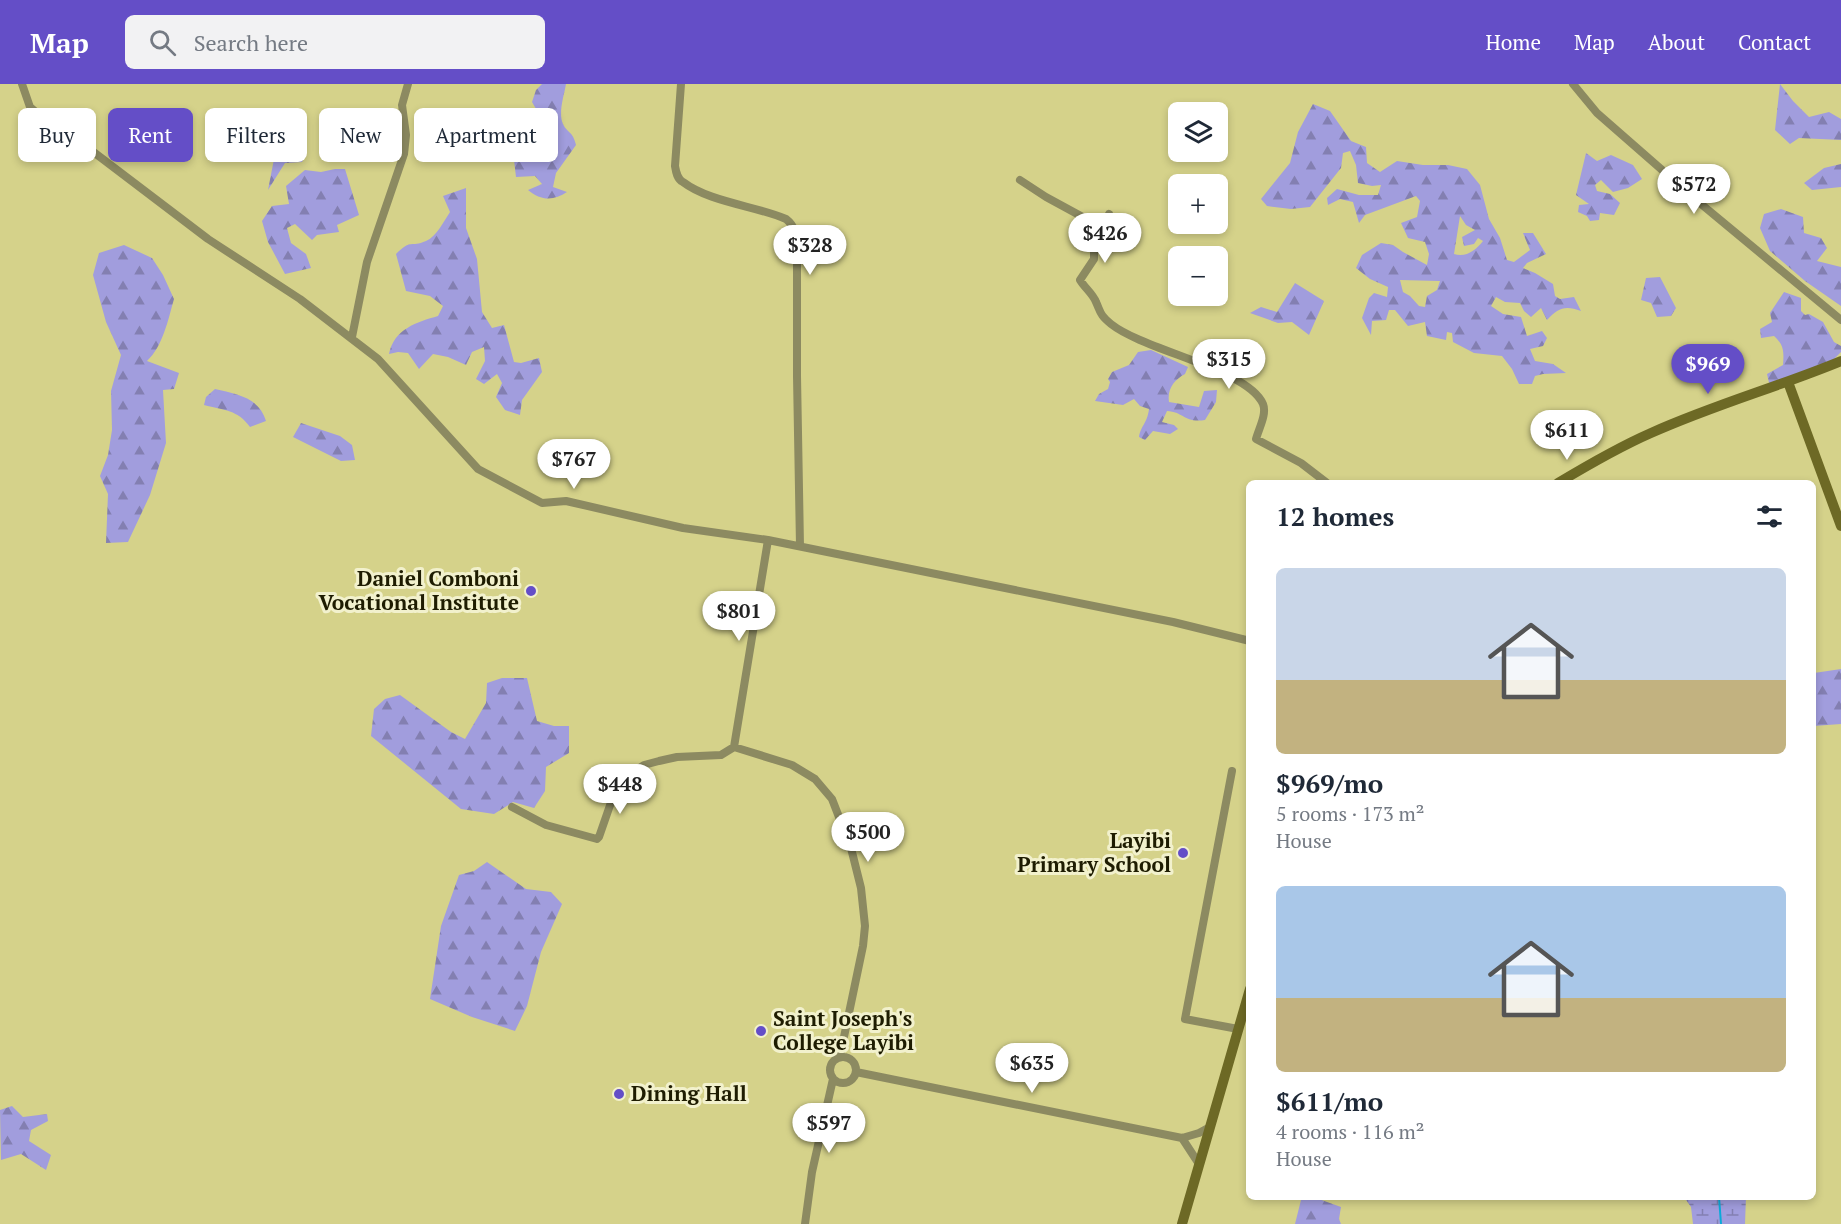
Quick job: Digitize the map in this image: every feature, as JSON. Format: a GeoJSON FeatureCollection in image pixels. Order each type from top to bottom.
{"type":"FeatureCollection","features":[{"type":"Feature","properties":{"kind":"street"},"geometry":{"type":"LineString","coordinates":[[22,84],[30,106],[44,119],[79,141],[208,239],[300,299],[352,337],[378,359],[473,465],[542,503],[566,501],[683,528],[800,546],[1173,622],[1246,640]]}},
{"type":"Feature","properties":{"kind":"street"},"geometry":{"type":"LineString","coordinates":[[352,337],[367,262],[404,154],[406,135],[402,105],[408,84]]}},
{"type":"Feature","properties":{"kind":"street"},"geometry":{"type":"LineString","coordinates":[[681,84],[675,166],[682,182],[714,196],[786,219],[795,231],[800,546]]}},
{"type":"Feature","properties":{"kind":"street"},"geometry":{"type":"LineString","coordinates":[[1574,84],[1594,110],[1701,204],[1841,320]]}},
{"type":"Feature","properties":{"kind":"street"},"geometry":{"type":"LineString","coordinates":[[1020,180],[1103,228]]}},
{"type":"Feature","properties":{"kind":"street"},"geometry":{"type":"LineString","coordinates":[[1109,214],[1094,252],[1094,259],[1080,280],[1096,302],[1098,310],[1112,324],[1126,333],[1250,387],[1263,404],[1265,413],[1256,439],[1301,463],[1323,480]]}},
{"type":"Feature","properties":{"kind":"street"},"geometry":{"type":"LineString","coordinates":[[1563,480],[1650,433],[1841,361]]}},
{"type":"Feature","properties":{"kind":"street"},"geometry":{"type":"LineString","coordinates":[[1788,382],[1841,526]]}},
{"type":"Feature","properties":{"kind":"street"},"geometry":{"type":"LineString","coordinates":[[734,747],[768,540]]}},
{"type":"Feature","properties":{"kind":"street"},"geometry":{"type":"LineString","coordinates":[[512,807],[546,825],[597,838],[616,788],[644,765],[677,757],[721,754],[734,747],[792,765],[815,779],[832,799],[851,848],[861,888],[865,926],[863,946],[840,1056],[832,1062],[830,1067],[833,1079],[812,1172],[805,1224]]}},
{"type":"Feature","properties":{"kind":"street"},"geometry":{"type":"LineString","coordinates":[[1232,771],[1185,1019],[1238,1029]]}},
{"type":"Feature","properties":{"kind":"street"},"geometry":{"type":"LineString","coordinates":[[1182,1224],[1246,1002]]}},
{"type":"Feature","properties":{"kind":"street"},"geometry":{"type":"LineString","coordinates":[[833,1079],[844,1083],[854,1077],[856,1072],[855,1063],[849,1057],[840,1056]]}},
{"type":"Feature","properties":{"kind":"street"},"geometry":{"type":"LineString","coordinates":[[856,1072],[1182,1138],[1210,1127]]}},
{"type":"Feature","properties":{"kind":"street"},"geometry":{"type":"LineString","coordinates":[[1182,1138],[1199,1164]]}},
{"type":"Feature","properties":{"kind":"green space"},"geometry":{"type":"Polygon","coordinates":[[[542,84],[566,84],[561,115],[576,145],[556,173],[553,187],[567,192],[552,198],[543,198],[528,190],[542,184],[535,176],[516,177],[514,162],[558,162],[558,108],[536,108],[532,102],[536,90],[542,84]]]}},
{"type":"Feature","properties":{"kind":"green space"},"geometry":{"type":"Polygon","coordinates":[[[1780,84],[1809,117],[1829,112],[1841,119],[1841,140],[1799,138],[1790,144],[1775,130],[1780,84]]]}},
{"type":"Feature","properties":{"kind":"green space"},"geometry":{"type":"Polygon","coordinates":[[[1313,104],[1330,111],[1351,141],[1366,147],[1367,163],[1380,172],[1397,161],[1423,165],[1448,165],[1467,169],[1480,185],[1489,219],[1500,238],[1507,260],[1514,262],[1530,250],[1523,233],[1533,233],[1546,254],[1527,263],[1523,268],[1553,284],[1555,296],[1560,299],[1574,297],[1581,311],[1570,308],[1562,309],[1547,320],[1541,308],[1531,317],[1520,303],[1505,302],[1496,297],[1491,306],[1503,314],[1521,317],[1527,336],[1542,331],[1547,338],[1543,346],[1530,349],[1535,361],[1553,364],[1566,373],[1543,374],[1535,376],[1532,384],[1519,384],[1512,369],[1502,356],[1474,353],[1453,342],[1452,333],[1447,332],[1446,340],[1427,336],[1425,322],[1408,326],[1395,310],[1389,310],[1386,320],[1372,321],[1371,335],[1362,318],[1369,298],[1374,293],[1387,297],[1388,287],[1370,279],[1356,268],[1362,255],[1381,243],[1393,245],[1427,265],[1429,254],[1425,242],[1408,238],[1401,223],[1417,217],[1420,201],[1416,196],[1365,215],[1359,223],[1353,202],[1340,199],[1328,205],[1327,198],[1337,189],[1359,195],[1378,195],[1381,185],[1358,183],[1356,165],[1350,151],[1343,153],[1341,168],[1310,207],[1291,209],[1267,206],[1261,199],[1290,163],[1298,132],[1313,104]],[[1460,216],[1454,254],[1463,255],[1474,250],[1483,241],[1478,238],[1474,244],[1464,246],[1462,237],[1475,230],[1466,225],[1460,216]],[[1400,280],[1403,292],[1419,306],[1425,307],[1427,296],[1437,290],[1440,281],[1439,281],[1400,280]]]}},
{"type":"Feature","properties":{"kind":"green space"},"geometry":{"type":"Polygon","coordinates":[[[1586,153],[1597,161],[1611,155],[1633,165],[1642,179],[1628,188],[1613,192],[1601,180],[1595,185],[1597,191],[1610,194],[1620,203],[1614,215],[1600,213],[1599,220],[1590,221],[1587,216],[1578,212],[1579,205],[1589,204],[1576,195],[1586,153]]]}},
{"type":"Feature","properties":{"kind":"green space"},"geometry":{"type":"Polygon","coordinates":[[[273,162],[302,162],[285,163],[268,190],[273,162]]]}},
{"type":"Feature","properties":{"kind":"green space"},"geometry":{"type":"Polygon","coordinates":[[[1841,164],[1841,187],[1812,190],[1804,183],[1824,168],[1841,164]]]}},
{"type":"Feature","properties":{"kind":"green space"},"geometry":{"type":"Polygon","coordinates":[[[345,169],[359,215],[337,225],[339,232],[317,235],[312,240],[295,224],[287,228],[291,243],[306,254],[311,268],[285,274],[268,242],[262,221],[272,206],[289,204],[286,186],[305,170],[321,172],[345,169]]]}},
{"type":"Feature","properties":{"kind":"green space"},"geometry":{"type":"Polygon","coordinates":[[[466,188],[466,228],[477,259],[482,312],[492,328],[504,325],[514,362],[521,363],[539,358],[542,372],[522,400],[520,415],[505,410],[496,397],[502,383],[497,374],[484,384],[476,379],[485,361],[484,347],[472,352],[466,365],[448,357],[433,354],[419,369],[408,353],[389,354],[396,338],[401,333],[415,324],[438,316],[443,306],[430,296],[406,291],[396,254],[405,246],[430,239],[450,212],[443,196],[466,188]]]}},
{"type":"Feature","properties":{"kind":"green space"},"geometry":{"type":"Polygon","coordinates":[[[1781,209],[1803,217],[1804,233],[1821,238],[1827,248],[1817,261],[1841,267],[1841,306],[1805,281],[1770,251],[1760,228],[1764,214],[1781,209]]]}},
{"type":"Feature","properties":{"kind":"green space"},"geometry":{"type":"Polygon","coordinates":[[[124,245],[152,258],[174,299],[161,340],[147,361],[179,373],[174,389],[163,390],[166,443],[150,495],[128,542],[106,543],[108,494],[100,476],[108,455],[112,430],[111,391],[121,355],[106,322],[93,275],[99,253],[124,245]]]}},
{"type":"Feature","properties":{"kind":"green space"},"geometry":{"type":"Polygon","coordinates":[[[1660,277],[1676,308],[1671,316],[1657,317],[1651,303],[1641,300],[1646,278],[1660,277]]]}},
{"type":"Feature","properties":{"kind":"green space"},"geometry":{"type":"Polygon","coordinates":[[[1295,283],[1324,301],[1309,335],[1292,322],[1278,323],[1250,313],[1261,307],[1277,312],[1295,283]]]}},
{"type":"Feature","properties":{"kind":"green space"},"geometry":{"type":"Polygon","coordinates":[[[1784,292],[1801,298],[1801,311],[1823,322],[1834,342],[1841,346],[1841,352],[1831,362],[1770,387],[1767,374],[1783,365],[1782,346],[1774,336],[1761,338],[1760,329],[1772,322],[1770,313],[1784,292]]]}},
{"type":"Feature","properties":{"kind":"green space"},"geometry":{"type":"Polygon","coordinates":[[[1151,350],[1188,367],[1185,374],[1172,385],[1169,402],[1199,407],[1204,391],[1217,390],[1216,402],[1205,420],[1188,419],[1167,411],[1162,422],[1174,425],[1178,429],[1170,434],[1153,431],[1145,440],[1139,437],[1149,409],[1140,406],[1134,399],[1123,405],[1095,401],[1099,394],[1108,389],[1110,382],[1108,379],[1112,372],[1129,365],[1138,352],[1151,350]]]}},
{"type":"Feature","properties":{"kind":"green space"},"geometry":{"type":"Polygon","coordinates":[[[215,389],[246,398],[258,407],[266,421],[250,427],[235,414],[204,405],[206,397],[215,389]]]}},
{"type":"Feature","properties":{"kind":"green space"},"geometry":{"type":"Polygon","coordinates":[[[301,423],[340,436],[352,445],[355,460],[341,461],[293,437],[301,423]]]}},
{"type":"Feature","properties":{"kind":"green space"},"geometry":{"type":"Polygon","coordinates":[[[1841,669],[1841,724],[1816,726],[1816,673],[1841,669]]]}},
{"type":"Feature","properties":{"kind":"green space"},"geometry":{"type":"Polygon","coordinates":[[[502,678],[527,678],[537,721],[554,726],[569,726],[569,753],[546,767],[545,791],[534,808],[513,802],[494,814],[461,809],[371,736],[374,709],[385,699],[400,695],[451,732],[465,739],[486,703],[487,683],[502,678]]]}},
{"type":"Feature","properties":{"kind":"green space"},"geometry":{"type":"Polygon","coordinates":[[[487,862],[526,889],[551,892],[562,904],[541,952],[527,1006],[515,1031],[472,1017],[430,999],[441,926],[459,875],[474,871],[487,862]]]}},
{"type":"Feature","properties":{"kind":"green space"},"geometry":{"type":"Polygon","coordinates":[[[12,1106],[23,1117],[47,1114],[48,1121],[31,1130],[29,1141],[51,1155],[46,1170],[21,1154],[1,1160],[0,1110],[12,1106]]]}},
{"type":"Feature","properties":{"kind":"green space"},"geometry":{"type":"Polygon","coordinates":[[[1301,1200],[1322,1200],[1341,1207],[1339,1219],[1341,1224],[1295,1224],[1301,1200]]]}},
{"type":"Feature","properties":{"kind":"green space"},"geometry":{"type":"Polygon","coordinates":[[[1686,1200],[1746,1200],[1745,1224],[1693,1224],[1691,1207],[1686,1200]]]}},
{"type":"Feature","properties":{"kind":"waterway"},"geometry":{"type":"LineString","coordinates":[[1719,1200],[1721,1224]]}},
{"type":"Feature","properties":{"kind":"place","name":"Daniel Comboni Vocational Institute"},"geometry":{"type":"Point","coordinates":[531,591]}},
{"type":"Feature","properties":{"kind":"place","name":"Layibi Primary School"},"geometry":{"type":"Point","coordinates":[1183,853]}},
{"type":"Feature","properties":{"kind":"place","name":"Saint Joseph's College Layibi"},"geometry":{"type":"Point","coordinates":[761,1031]}},
{"type":"Feature","properties":{"kind":"place","name":"Dining Hall"},"geometry":{"type":"Point","coordinates":[619,1094]}}]}
